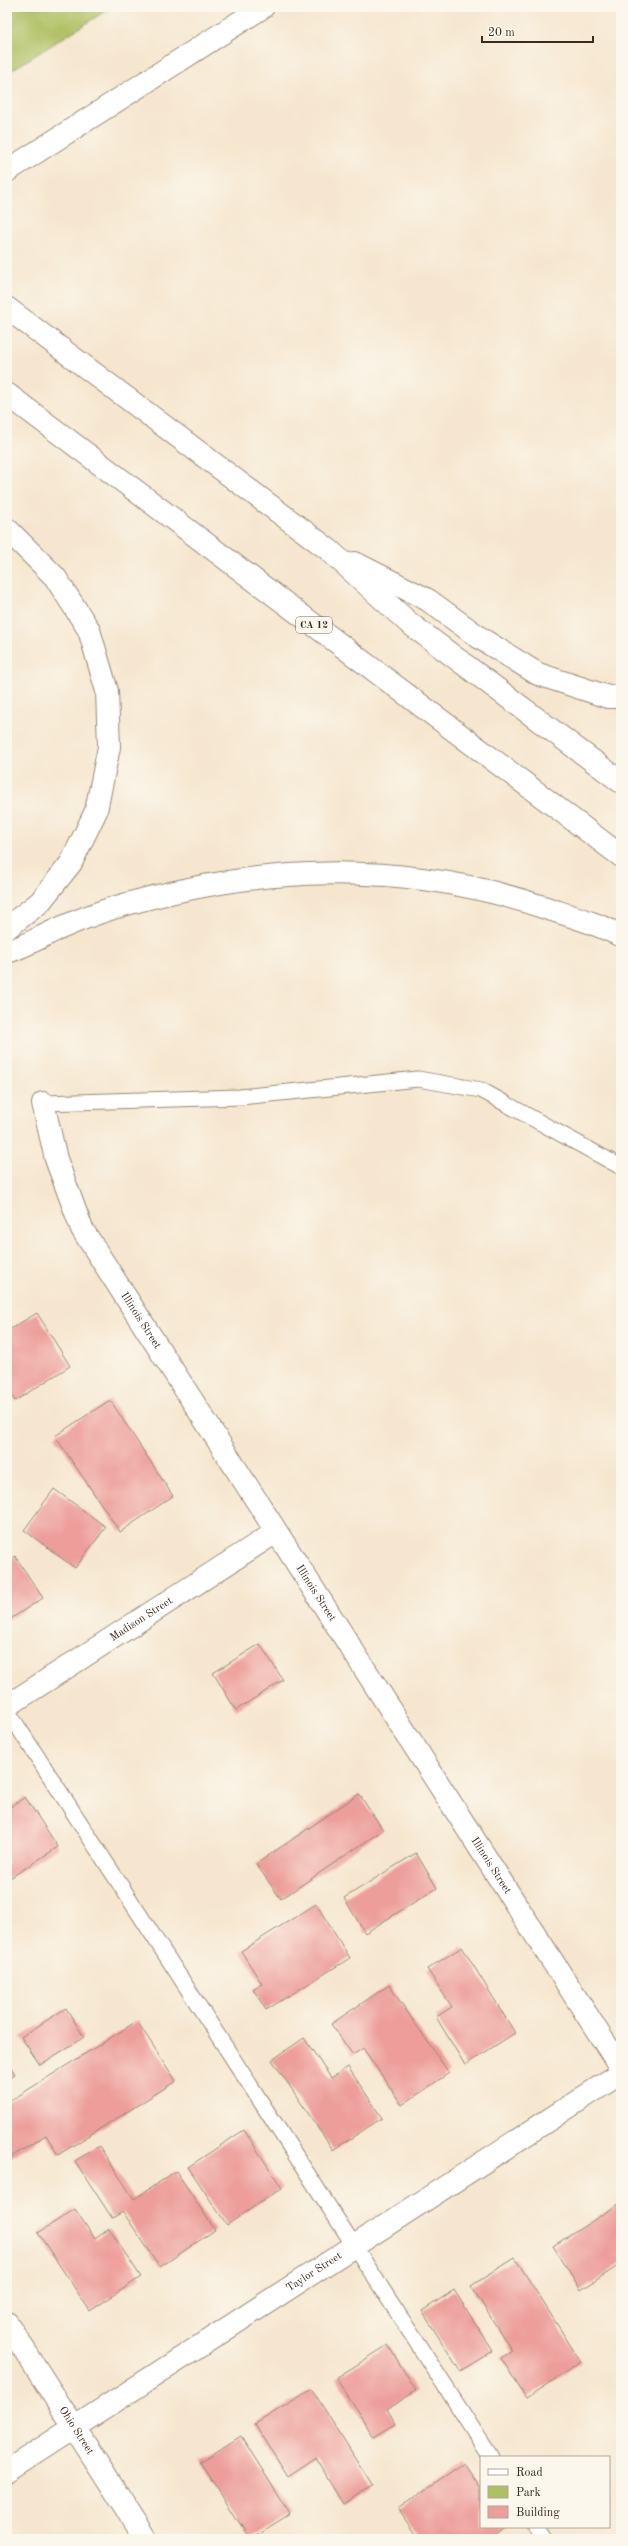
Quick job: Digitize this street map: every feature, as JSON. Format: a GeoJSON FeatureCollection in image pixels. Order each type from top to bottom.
{"type":"FeatureCollection","features":[{"type":"Feature","properties":{"kind":"main road"},"geometry":{"type":"LineString","coordinates":[[7,172],[263,7]]}},
{"type":"Feature","properties":{"kind":"main road"},"geometry":{"type":"LineString","coordinates":[[7,308],[329,550],[409,623],[621,782]]}},
{"type":"Feature","properties":{"kind":"main road","name":"CA 12"},"geometry":{"type":"LineString","coordinates":[[7,394],[621,856]]}},
{"type":"Feature","properties":{"kind":"main road"},"geometry":{"type":"LineString","coordinates":[[7,528],[55,577],[89,630],[108,691],[109,747],[96,811],[71,863],[40,902],[7,928]]}},
{"type":"Feature","properties":{"kind":"main road"},"geometry":{"type":"LineString","coordinates":[[329,550],[428,600],[480,638],[538,674],[608,697],[621,697]]}},
{"type":"Feature","properties":{"kind":"main road"},"geometry":{"type":"LineString","coordinates":[[7,952],[56,930],[112,908],[198,886],[292,874],[374,873],[447,882],[510,896],[606,928],[621,936]]}},
{"type":"Feature","properties":{"kind":"main road","name":"Illinois Street"},"geometry":{"type":"LineString","coordinates":[[42,1103],[56,1160],[82,1229],[621,2068]]}},
{"type":"Feature","properties":{"kind":"main road","name":"Madison Street"},"geometry":{"type":"LineString","coordinates":[[7,1706],[276,1532]]}},
{"type":"Feature","properties":{"kind":"main road","name":"Taylor Street"},"geometry":{"type":"LineString","coordinates":[[7,2471],[119,2400],[621,2073]]}},
{"type":"Feature","properties":{"kind":"main road","name":"Ohio Street"},"geometry":{"type":"LineString","coordinates":[[7,2323],[146,2539]]}},
{"type":"Feature","properties":{"kind":"lane"},"geometry":{"type":"LineString","coordinates":[[42,1103],[240,1097],[418,1079],[481,1090],[621,1167]]}},
{"type":"Feature","properties":{"kind":"lane"},"geometry":{"type":"LineString","coordinates":[[7,1710],[490,2456]]}},
{"type":"Feature","properties":{"kind":"lane"},"geometry":{"type":"LineString","coordinates":[[537,2528],[544,2539]]}},
{"type":"Feature","properties":{"kind":"green space"},"geometry":{"type":"Polygon","coordinates":[[[7,7],[112,7],[7,73],[7,7]]]}},
{"type":"Feature","properties":{"kind":"building"},"geometry":{"type":"Polygon","coordinates":[[[37,1313],[70,1366],[15,1401],[7,1387],[7,1331],[37,1313]]]}},
{"type":"Feature","properties":{"kind":"building"},"geometry":{"type":"Polygon","coordinates":[[[110,1400],[173,1496],[120,1532],[55,1436],[110,1400]]]}},
{"type":"Feature","properties":{"kind":"building"},"geometry":{"type":"Polygon","coordinates":[[[54,1489],[106,1527],[75,1568],[24,1530],[54,1489]]]}},
{"type":"Feature","properties":{"kind":"building"},"geometry":{"type":"Polygon","coordinates":[[[15,1556],[43,1598],[7,1621],[7,1561],[15,1556]]]}},
{"type":"Feature","properties":{"kind":"building"},"geometry":{"type":"Polygon","coordinates":[[[260,1644],[283,1680],[236,1710],[213,1673],[260,1644]]]}},
{"type":"Feature","properties":{"kind":"building"},"geometry":{"type":"Polygon","coordinates":[[[359,1794],[383,1830],[281,1899],[256,1864],[359,1794]]]}},
{"type":"Feature","properties":{"kind":"building"},"geometry":{"type":"Polygon","coordinates":[[[25,1797],[58,1847],[7,1880],[7,1809],[25,1797]]]}},
{"type":"Feature","properties":{"kind":"building"},"geometry":{"type":"Polygon","coordinates":[[[416,1853],[437,1888],[365,1933],[344,1898],[416,1853]]]}},
{"type":"Feature","properties":{"kind":"building"},"geometry":{"type":"Polygon","coordinates":[[[316,1904],[350,1958],[266,2010],[253,1989],[262,1984],[241,1951],[316,1904]]]}},
{"type":"Feature","properties":{"kind":"building"},"geometry":{"type":"Polygon","coordinates":[[[462,1947],[515,2033],[465,2065],[436,2017],[452,2007],[427,1969],[462,1947]]]}},
{"type":"Feature","properties":{"kind":"building"},"geometry":{"type":"Polygon","coordinates":[[[389,1985],[449,2073],[402,2105],[363,2048],[353,2055],[331,2024],[389,1985]]]}},
{"type":"Feature","properties":{"kind":"building"},"geometry":{"type":"Polygon","coordinates":[[[66,2008],[84,2037],[40,2065],[21,2037],[66,2008]]]}},
{"type":"Feature","properties":{"kind":"building"},"geometry":{"type":"Polygon","coordinates":[[[137,2021],[176,2081],[58,2155],[46,2135],[8,2159],[7,2103],[137,2021]]]}},
{"type":"Feature","properties":{"kind":"building"},"geometry":{"type":"Polygon","coordinates":[[[304,2038],[331,2078],[348,2067],[382,2118],[333,2150],[272,2060],[304,2038]]]}},
{"type":"Feature","properties":{"kind":"building"},"geometry":{"type":"Polygon","coordinates":[[[7,2062],[15,2074],[7,2079],[7,2062]]]}},
{"type":"Feature","properties":{"kind":"building"},"geometry":{"type":"Polygon","coordinates":[[[244,2130],[282,2188],[227,2225],[188,2167],[244,2130]]]}},
{"type":"Feature","properties":{"kind":"building"},"geometry":{"type":"Polygon","coordinates":[[[99,2146],[134,2199],[176,2171],[215,2230],[160,2267],[123,2212],[112,2218],[75,2161],[99,2146]]]}},
{"type":"Feature","properties":{"kind":"building"},"geometry":{"type":"Polygon","coordinates":[[[619,2204],[621,2264],[581,2290],[553,2246],[619,2204]]]}},
{"type":"Feature","properties":{"kind":"building"},"geometry":{"type":"Polygon","coordinates":[[[75,2209],[95,2239],[109,2229],[141,2277],[90,2311],[38,2233],[75,2209]]]}},
{"type":"Feature","properties":{"kind":"building"},"geometry":{"type":"Polygon","coordinates":[[[515,2258],[581,2362],[526,2398],[501,2358],[512,2351],[471,2286],[515,2258]]]}},
{"type":"Feature","properties":{"kind":"building"},"geometry":{"type":"Polygon","coordinates":[[[454,2290],[493,2351],[460,2371],[422,2311],[454,2290]]]}},
{"type":"Feature","properties":{"kind":"building"},"geometry":{"type":"Polygon","coordinates":[[[388,2345],[416,2391],[387,2409],[396,2424],[374,2437],[336,2378],[388,2345]]]}},
{"type":"Feature","properties":{"kind":"building"},"geometry":{"type":"Polygon","coordinates":[[[312,2389],[372,2486],[343,2504],[315,2458],[288,2476],[255,2424],[312,2389]]]}},
{"type":"Feature","properties":{"kind":"building"},"geometry":{"type":"Polygon","coordinates":[[[241,2436],[290,2514],[250,2539],[200,2462],[241,2436]]]}},
{"type":"Feature","properties":{"kind":"building"},"geometry":{"type":"Polygon","coordinates":[[[464,2463],[480,2487],[480,2528],[506,2528],[490,2539],[419,2539],[398,2508],[464,2463]]]}}]}
